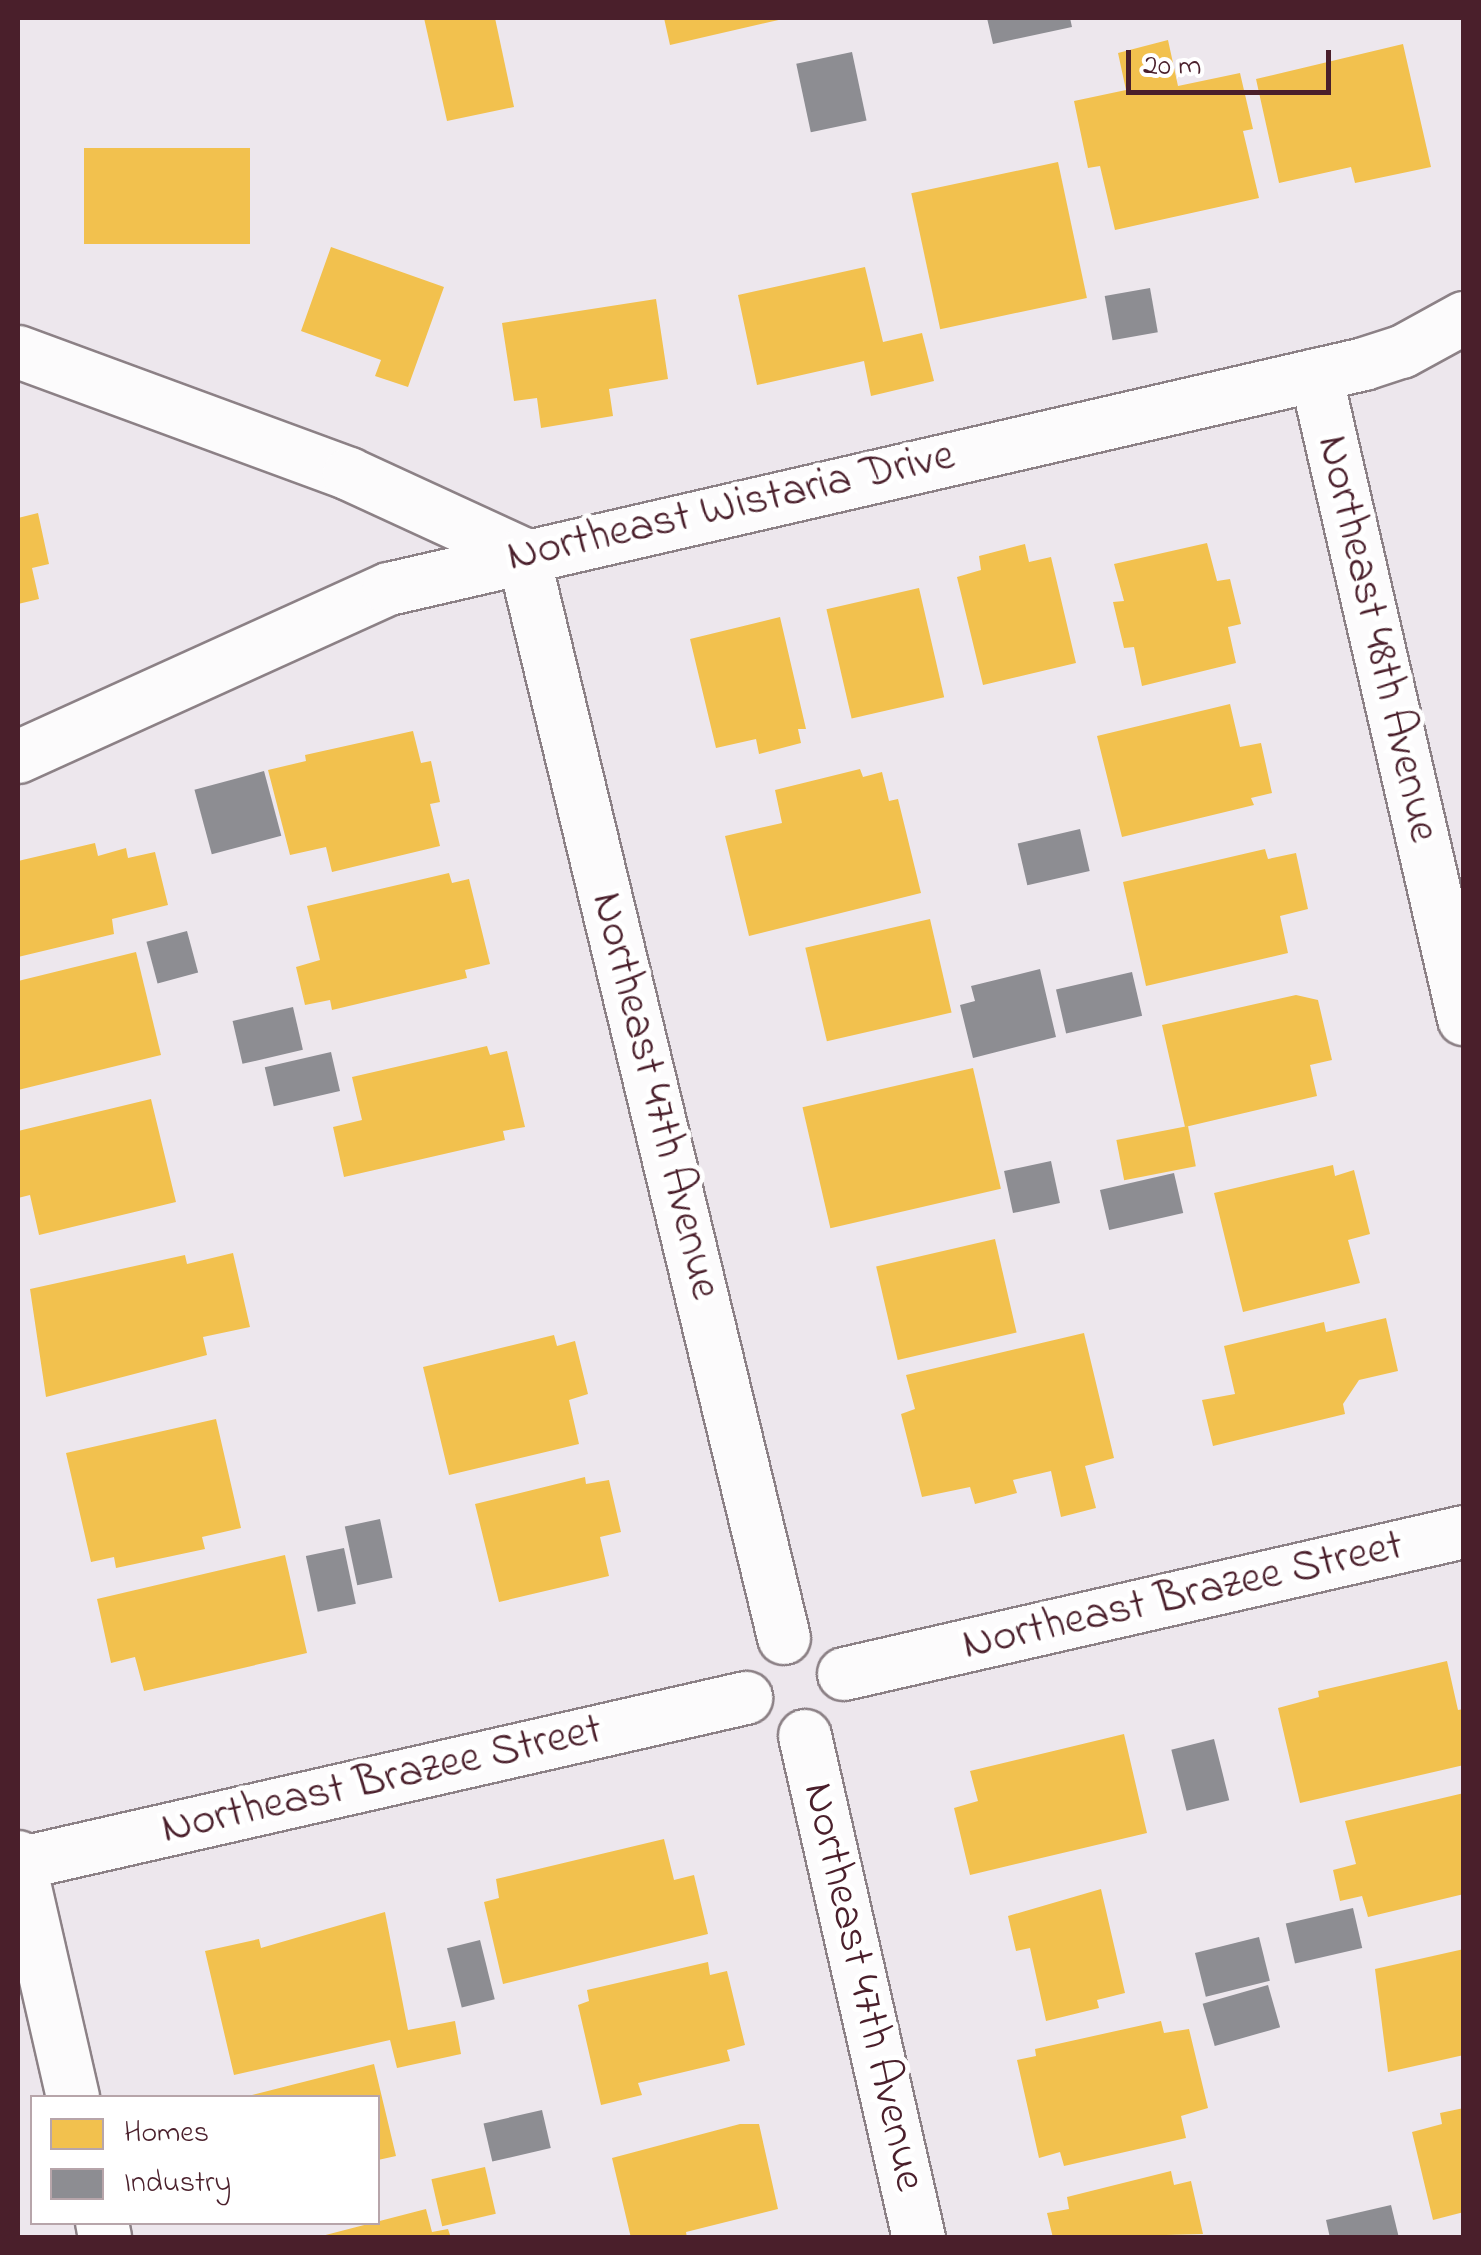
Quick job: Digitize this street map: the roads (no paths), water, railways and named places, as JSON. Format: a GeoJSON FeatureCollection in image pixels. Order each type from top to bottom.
{"type":"FeatureCollection","features":[{"type":"Feature","properties":{"kind":"street","name":"Northeast Wistaria Drive"},"geometry":{"type":"LineString","coordinates":[[18,757],[319,618],[389,590],[523,554],[1316,376],[1402,352],[1464,318]]}},
{"type":"Feature","properties":{"kind":"street"},"geometry":{"type":"LineString","coordinates":[[18,352],[349,474],[523,554]]}},
{"type":"Feature","properties":{"kind":"street","name":"Northeast 48th Avenue"},"geometry":{"type":"LineString","coordinates":[[1316,376],[1464,1019]]}},
{"type":"Feature","properties":{"kind":"street","name":"Northeast 47th Avenue"},"geometry":{"type":"LineString","coordinates":[[523,554],[784,1638]]}},
{"type":"Feature","properties":{"kind":"street","name":"Northeast Brazee Street"},"geometry":{"type":"LineString","coordinates":[[844,1674],[1464,1532]]}},
{"type":"Feature","properties":{"kind":"street"},"geometry":{"type":"LineString","coordinates":[[784,1638],[817,1642],[844,1674],[839,1712],[805,1736],[773,1732],[758,1721],[746,1698],[754,1658],[784,1638]]}},
{"type":"Feature","properties":{"kind":"street","name":"Northeast Brazee Street"},"geometry":{"type":"LineString","coordinates":[[18,1861],[746,1698]]}},
{"type":"Feature","properties":{"kind":"street","name":"Northeast 47th Avenue"},"geometry":{"type":"LineString","coordinates":[[805,1736],[918,2238]]}},
{"type":"Feature","properties":{"kind":"street"},"geometry":{"type":"LineString","coordinates":[[18,1861],[72,2095]]}}]}
